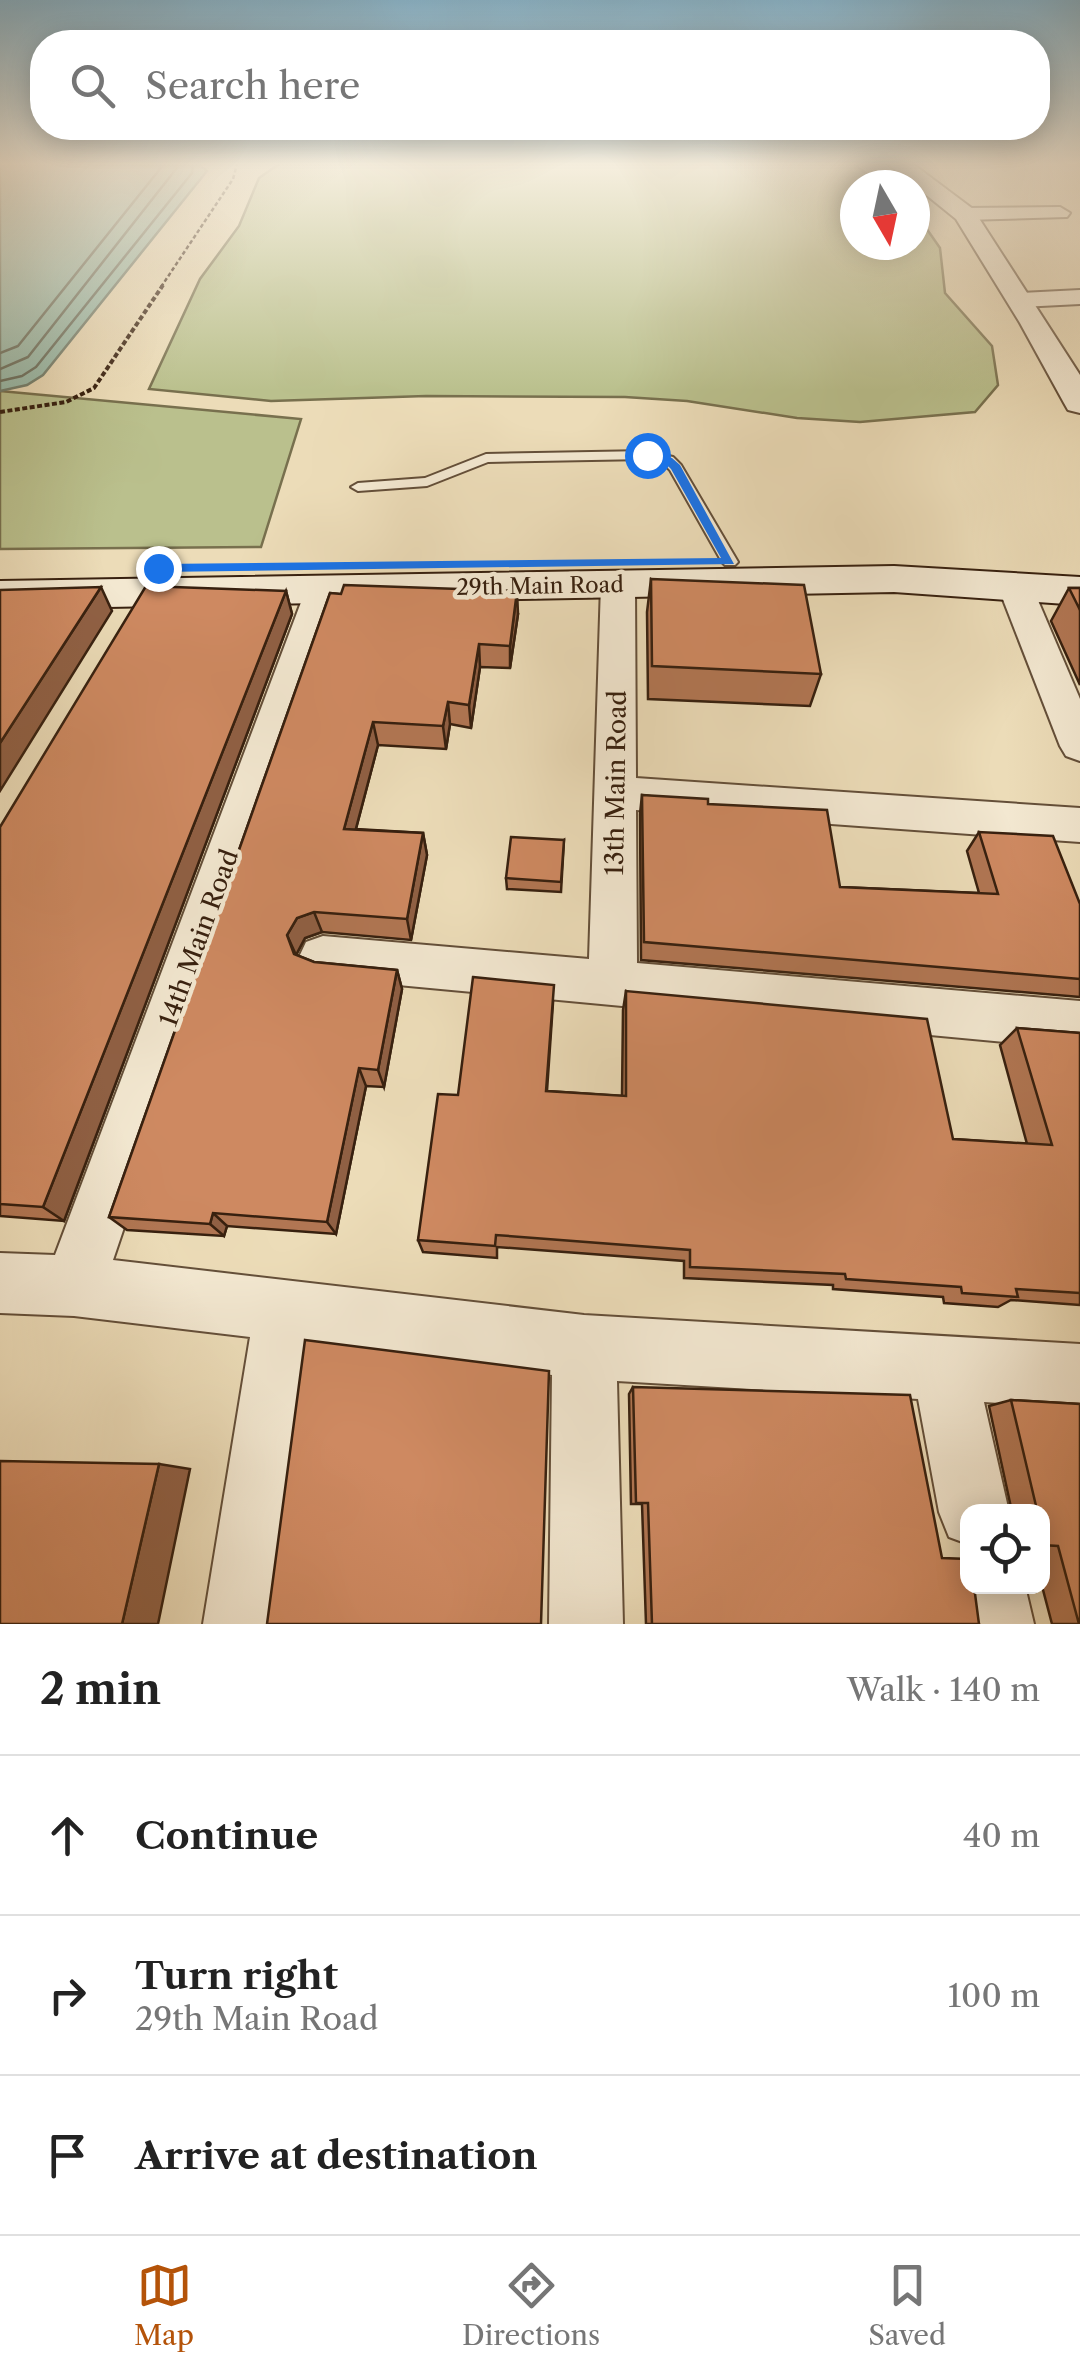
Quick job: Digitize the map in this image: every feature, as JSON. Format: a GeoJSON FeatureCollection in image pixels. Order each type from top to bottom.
{"type":"FeatureCollection","features":[{"type":"Feature","properties":{"kind":"main road","name":"29th Main Road"},"geometry":{"type":"LineString","coordinates":[[0,571],[730,562],[909,564],[1080,573]]}},
{"type":"Feature","properties":{"kind":"main road","name":"29th Main Road"},"geometry":{"type":"LineString","coordinates":[[0,595],[134,609],[323,589],[894,579],[1080,591]]}},
{"type":"Feature","properties":{"kind":"street"},"geometry":{"type":"LineString","coordinates":[[981,240],[1028,311],[1080,403]]}},
{"type":"Feature","properties":{"kind":"street"},"geometry":{"type":"LineString","coordinates":[[1028,311],[1080,297]]}},
{"type":"Feature","properties":{"kind":"street"},"geometry":{"type":"LineString","coordinates":[[1028,311],[1065,322]]}},
{"type":"Feature","properties":{"kind":"street"},"geometry":{"type":"LineString","coordinates":[[1014,584],[1080,746]]}},
{"type":"Feature","properties":{"kind":"street","name":"13th Main Road"},"geometry":{"type":"LineString","coordinates":[[613,981],[618,585]]}},
{"type":"Feature","properties":{"kind":"street","name":"14th Main Road"},"geometry":{"type":"LineString","coordinates":[[74,1286],[323,589]]}},
{"type":"Feature","properties":{"kind":"street"},"geometry":{"type":"LineString","coordinates":[[616,794],[1080,825]]}},
{"type":"Feature","properties":{"kind":"street"},"geometry":{"type":"LineString","coordinates":[[322,958],[1080,1025]]}},
{"type":"Feature","properties":{"kind":"street"},"geometry":{"type":"LineString","coordinates":[[0,1283],[74,1286],[584,1347],[1080,1376]]}},
{"type":"Feature","properties":{"kind":"street"},"geometry":{"type":"LineString","coordinates":[[240,1624],[285,1310]]}},
{"type":"Feature","properties":{"kind":"street"},"geometry":{"type":"LineString","coordinates":[[584,1347],[586,1624]]}},
{"type":"Feature","properties":{"kind":"street"},"geometry":{"type":"LineString","coordinates":[[944,1366],[972,1504]]}},
{"type":"Feature","properties":{"kind":"street"},"geometry":{"type":"LineString","coordinates":[[991,1594],[997,1624]]}},
{"type":"Feature","properties":{"kind":"lane"},"geometry":{"type":"LineString","coordinates":[[358,487],[426,482],[486,458],[647,455],[668,460],[676,468],[730,562]]}},
{"type":"Feature","properties":{"kind":"path"},"geometry":{"type":"LineString","coordinates":[[0,412],[66,402],[94,388],[193,240]]}},
{"type":"Feature","properties":{"kind":"green space"},"geometry":{"type":"Polygon","coordinates":[[[229,240],[840,240],[840,260],[930,260],[930,240],[934,240],[940,248],[945,293],[992,346],[998,385],[975,412],[860,422],[625,397],[426,396],[271,401],[149,389],[200,279],[229,240]]]}},
{"type":"Feature","properties":{"kind":"green space"},"geometry":{"type":"Polygon","coordinates":[[[0,391],[301,419],[261,547],[0,549],[0,391]]]}},
{"type":"Feature","properties":{"kind":"water"},"geometry":{"type":"Polygon","coordinates":[[[0,240],[152,240],[43,375],[27,385],[0,391],[0,240]]]}},
{"type":"Feature","properties":{"kind":"building"},"geometry":{"type":"Polygon","coordinates":[[[651,579],[804,585],[821,674],[652,666],[651,579]]]}},
{"type":"Feature","properties":{"kind":"building"},"geometry":{"type":"Polygon","coordinates":[[[344,585],[517,591],[510,646],[479,644],[469,705],[448,702],[443,726],[373,722],[344,829],[423,833],[407,919],[314,912],[297,918],[287,935],[294,954],[314,962],[397,970],[378,1070],[359,1068],[327,1222],[213,1213],[210,1224],[109,1217],[330,593],[341,594],[344,585]]]}},
{"type":"Feature","properties":{"kind":"building"},"geometry":{"type":"Polygon","coordinates":[[[146,586],[286,591],[43,1207],[0,1204],[0,827],[146,586]]]}},
{"type":"Feature","properties":{"kind":"building"},"geometry":{"type":"Polygon","coordinates":[[[101,587],[0,743],[0,590],[101,587]]]}},
{"type":"Feature","properties":{"kind":"building"},"geometry":{"type":"Polygon","coordinates":[[[1069,588],[1080,588],[1080,610],[1069,588]]]}},
{"type":"Feature","properties":{"kind":"building"},"geometry":{"type":"Polygon","coordinates":[[[642,795],[708,799],[708,804],[827,810],[840,887],[998,894],[979,832],[1053,836],[1080,904],[1080,979],[644,942],[642,795]]]}},
{"type":"Feature","properties":{"kind":"building"},"geometry":{"type":"Polygon","coordinates":[[[511,837],[564,840],[561,882],[506,878],[511,837]]]}},
{"type":"Feature","properties":{"kind":"building"},"geometry":{"type":"Polygon","coordinates":[[[473,977],[554,985],[546,1091],[626,1096],[626,991],[927,1019],[953,1139],[1052,1145],[1017,1028],[1080,1033],[1080,1293],[1016,1289],[1018,1297],[962,1293],[961,1287],[846,1279],[845,1274],[690,1267],[690,1250],[496,1235],[495,1246],[418,1240],[438,1094],[458,1095],[473,977]]]}},
{"type":"Feature","properties":{"kind":"building"},"geometry":{"type":"Polygon","coordinates":[[[305,1340],[549,1371],[541,1624],[267,1624],[305,1340]]]}},
{"type":"Feature","properties":{"kind":"building"},"geometry":{"type":"Polygon","coordinates":[[[633,1387],[910,1395],[942,1558],[960,1559],[960,1594],[975,1594],[979,1624],[652,1624],[648,1503],[636,1503],[633,1387]]]}},
{"type":"Feature","properties":{"kind":"building"},"geometry":{"type":"Polygon","coordinates":[[[1011,1400],[1080,1404],[1080,1624],[1058,1546],[1050,1546],[1050,1504],[1036,1504],[1011,1400]]]}},
{"type":"Feature","properties":{"kind":"building"},"geometry":{"type":"Polygon","coordinates":[[[0,1461],[159,1464],[122,1624],[0,1624],[0,1461]]]}},
{"type":"Feature","properties":{"kind":"route"},"geometry":{"type":"LineString","coordinates":[[158,568],[619,560],[730,562],[676,468],[668,460],[647,455]]}}]}
